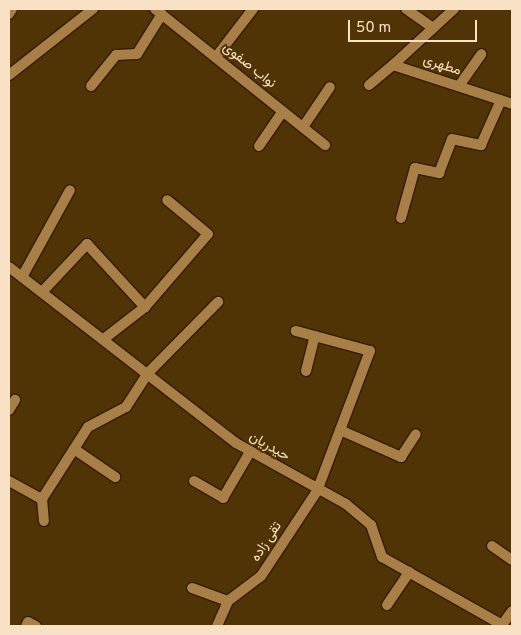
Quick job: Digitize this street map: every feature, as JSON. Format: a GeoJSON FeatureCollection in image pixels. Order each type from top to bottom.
{"type":"FeatureCollection","features":[{"type":"Feature","properties":{"kind":"street"},"geometry":{"type":"LineString","coordinates":[[9,14],[12,9]]}},
{"type":"Feature","properties":{"kind":"street"},"geometry":{"type":"LineString","coordinates":[[9,75],[93,9]]}},
{"type":"Feature","properties":{"kind":"street"},"geometry":{"type":"LineString","coordinates":[[216,57],[253,9]]}},
{"type":"Feature","properties":{"kind":"street"},"geometry":{"type":"LineString","coordinates":[[406,9],[433,28]]}},
{"type":"Feature","properties":{"kind":"street"},"geometry":{"type":"LineString","coordinates":[[369,85],[454,9]]}},
{"type":"Feature","properties":{"kind":"street"},"geometry":{"type":"LineString","coordinates":[[91,86],[116,55],[137,54],[159,12]]}},
{"type":"Feature","properties":{"kind":"street","name":"نواب صفوی"},"geometry":{"type":"LineString","coordinates":[[159,12],[325,145]]}},
{"type":"Feature","properties":{"kind":"street"},"geometry":{"type":"LineString","coordinates":[[459,86],[481,54]]}},
{"type":"Feature","properties":{"kind":"street","name":"مطهری"},"geometry":{"type":"LineString","coordinates":[[393,65],[512,104]]}},
{"type":"Feature","properties":{"kind":"street"},"geometry":{"type":"LineString","coordinates":[[303,127],[330,87]]}},
{"type":"Feature","properties":{"kind":"street"},"geometry":{"type":"LineString","coordinates":[[400,218],[415,168],[440,173],[452,139],[481,145],[501,100]]}},
{"type":"Feature","properties":{"kind":"street"},"geometry":{"type":"LineString","coordinates":[[259,146],[283,111]]}},
{"type":"Feature","properties":{"kind":"street"},"geometry":{"type":"LineString","coordinates":[[22,277],[70,190]]}},
{"type":"Feature","properties":{"kind":"street"},"geometry":{"type":"LineString","coordinates":[[105,338],[145,307],[208,234],[167,200]]}},
{"type":"Feature","properties":{"kind":"street"},"geometry":{"type":"LineString","coordinates":[[42,292],[87,244],[145,307]]}},
{"type":"Feature","properties":{"kind":"street","name":"حیدریان"},"geometry":{"type":"LineString","coordinates":[[9,267],[105,338],[250,452],[317,490],[346,504],[371,524],[382,557],[502,625],[512,611]]}},
{"type":"Feature","properties":{"kind":"street"},"geometry":{"type":"LineString","coordinates":[[44,521],[42,499],[88,428],[126,408],[148,373],[218,302]]}},
{"type":"Feature","properties":{"kind":"street"},"geometry":{"type":"LineString","coordinates":[[296,331],[315,336],[306,370]]}},
{"type":"Feature","properties":{"kind":"street","name":"تقی زاده"},"geometry":{"type":"LineString","coordinates":[[216,626],[228,601],[261,576],[317,490],[370,351],[315,336]]}},
{"type":"Feature","properties":{"kind":"street"},"geometry":{"type":"LineString","coordinates":[[9,410],[15,400]]}},
{"type":"Feature","properties":{"kind":"street"},"geometry":{"type":"LineString","coordinates":[[340,430],[401,457],[416,434]]}},
{"type":"Feature","properties":{"kind":"street"},"geometry":{"type":"LineString","coordinates":[[74,449],[115,477]]}},
{"type":"Feature","properties":{"kind":"street"},"geometry":{"type":"LineString","coordinates":[[194,481],[223,498],[250,452]]}},
{"type":"Feature","properties":{"kind":"street"},"geometry":{"type":"LineString","coordinates":[[9,480],[42,499]]}},
{"type":"Feature","properties":{"kind":"street"},"geometry":{"type":"LineString","coordinates":[[492,546],[512,560]]}},
{"type":"Feature","properties":{"kind":"street"},"geometry":{"type":"LineString","coordinates":[[388,605],[409,572]]}},
{"type":"Feature","properties":{"kind":"street"},"geometry":{"type":"LineString","coordinates":[[192,588],[228,601]]}},
{"type":"Feature","properties":{"kind":"street"},"geometry":{"type":"LineString","coordinates":[[26,626],[28,622],[36,626]]}}]}
